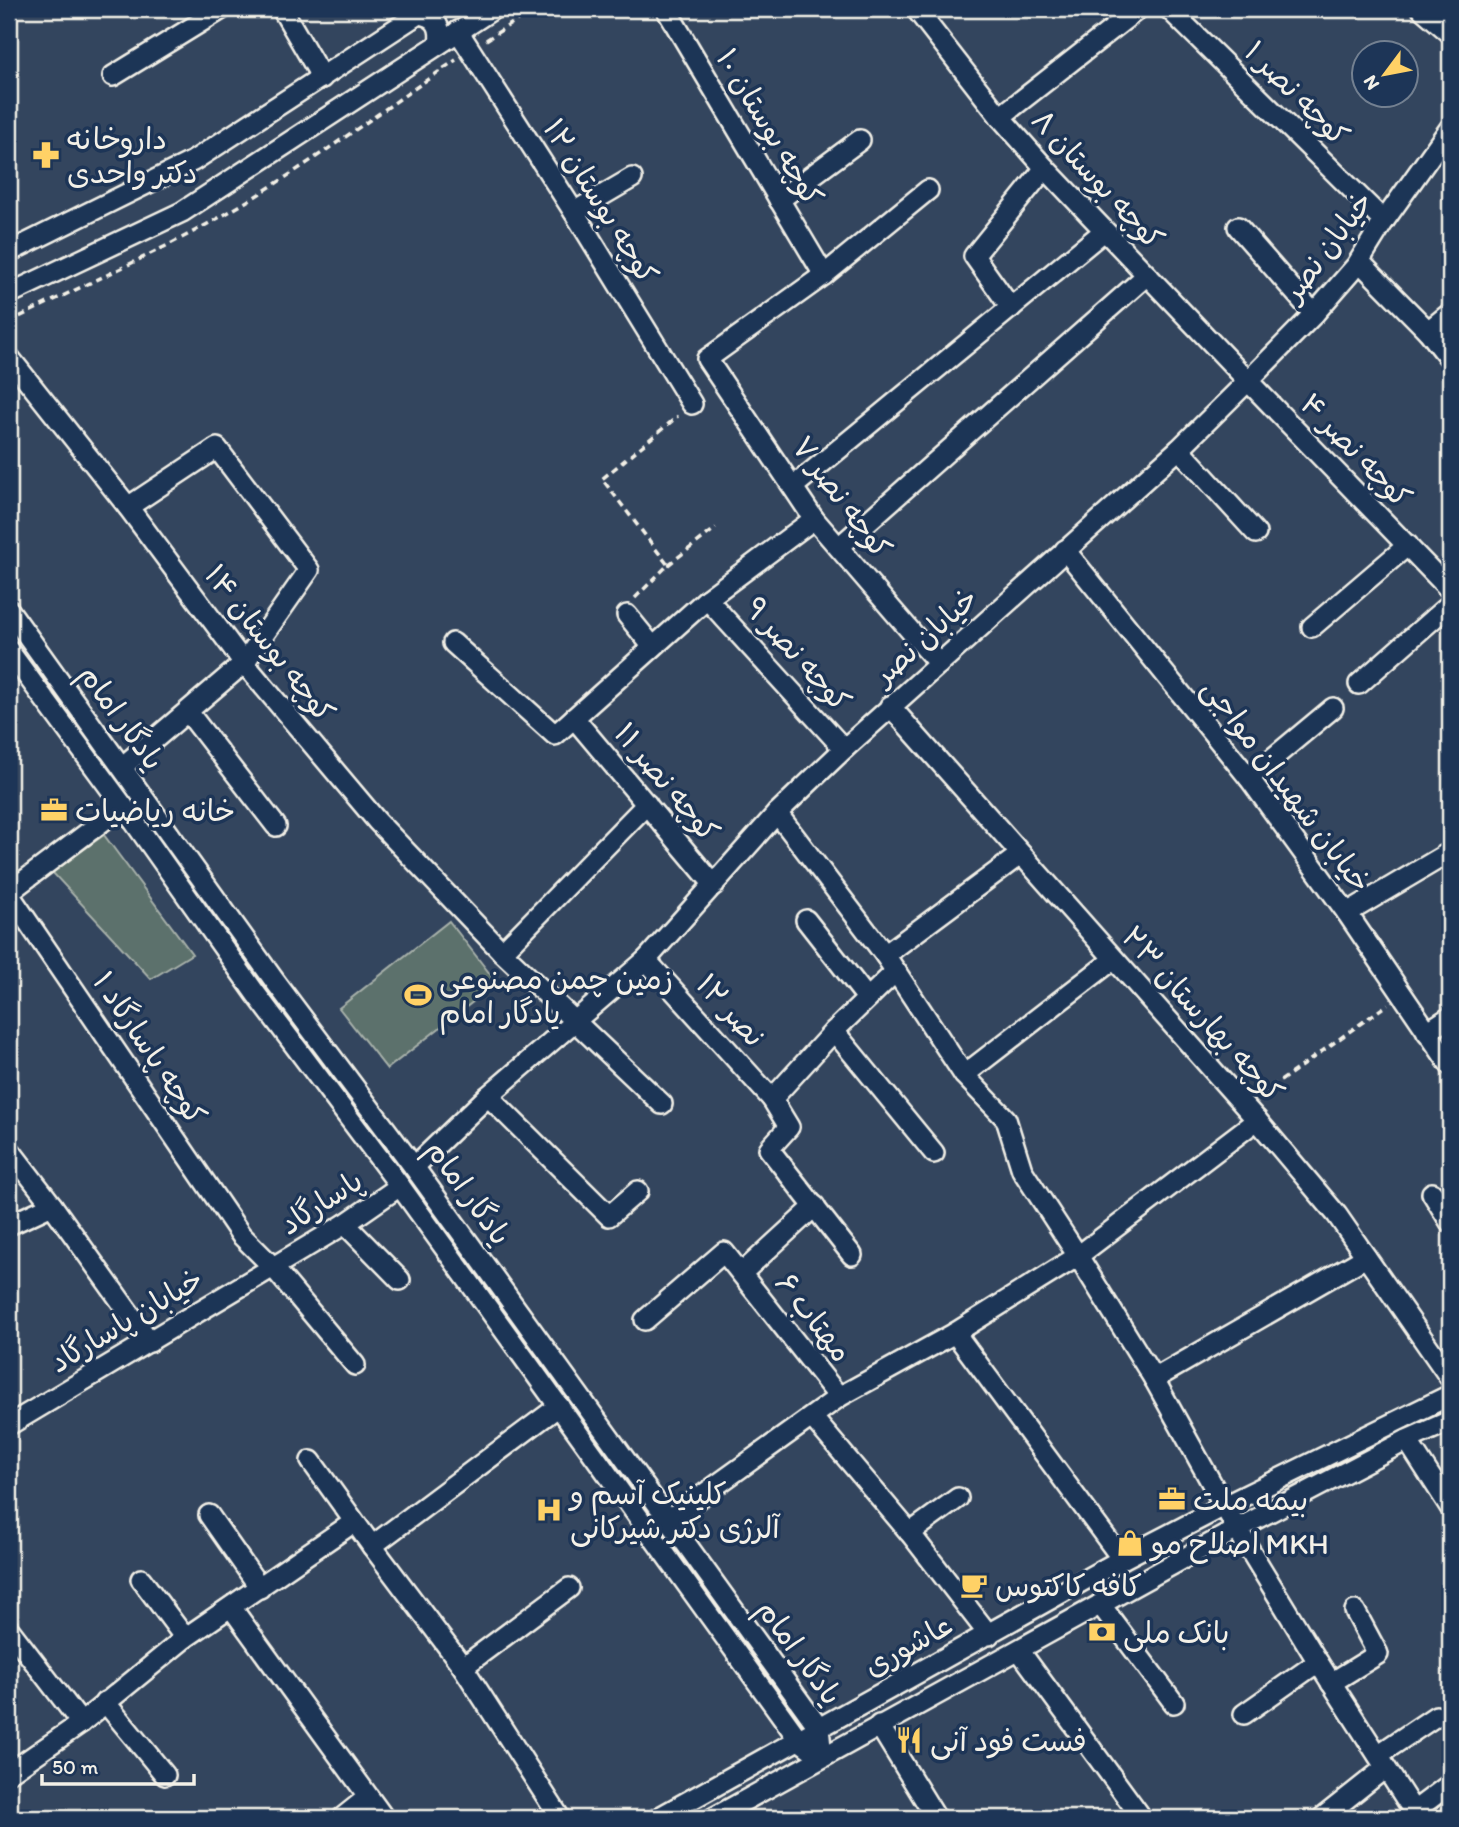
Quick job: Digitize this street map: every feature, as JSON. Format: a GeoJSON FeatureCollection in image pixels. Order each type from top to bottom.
{"type":"FeatureCollection","features":[{"type":"Feature","properties":{"kind":"street"},"geometry":{"type":"LineString","coordinates":[[113,76],[222,9]]}},
{"type":"Feature","properties":{"kind":"street"},"geometry":{"type":"LineString","coordinates":[[282,9],[322,78]]}},
{"type":"Feature","properties":{"kind":"street"},"geometry":{"type":"LineString","coordinates":[[9,294],[182,212],[493,9]]}},
{"type":"Feature","properties":{"kind":"street","name":"کوچه بوستان ۱۰"},"geometry":{"type":"LineString","coordinates":[[666,9],[824,275]]}},
{"type":"Feature","properties":{"kind":"street","name":"کوچه بوستان ۸"},"geometry":{"type":"LineString","coordinates":[[916,9],[1000,117],[1045,168],[1248,382]]}},
{"type":"Feature","properties":{"kind":"street"},"geometry":{"type":"LineString","coordinates":[[1000,117],[1138,9]]}},
{"type":"Feature","properties":{"kind":"street","name":"کوچه نصر ۱"},"geometry":{"type":"LineString","coordinates":[[1169,9],[1384,221]]}},
{"type":"Feature","properties":{"kind":"street"},"geometry":{"type":"LineString","coordinates":[[1422,9],[1450,33]]}},
{"type":"Feature","properties":{"kind":"street"},"geometry":{"type":"LineString","coordinates":[[9,252],[193,160],[422,11],[438,23],[441,33],[439,44]]}},
{"type":"Feature","properties":{"kind":"street","name":"کوچه بوستان ۱۲"},"geometry":{"type":"LineString","coordinates":[[458,31],[692,404]]}},
{"type":"Feature","properties":{"kind":"street","name":"خیابان نصر"},"geometry":{"type":"LineString","coordinates":[[414,1167],[488,1096],[646,960],[777,813],[844,749],[1179,449],[1248,382],[1360,262],[1384,221],[1450,128]]}},
{"type":"Feature","properties":{"kind":"street"},"geometry":{"type":"LineString","coordinates":[[779,200],[860,140]]}},
{"type":"Feature","properties":{"kind":"street"},"geometry":{"type":"LineString","coordinates":[[1011,308],[974,256],[1045,168]]}},
{"type":"Feature","properties":{"kind":"street"},"geometry":{"type":"LineString","coordinates":[[574,212],[632,178]]}},
{"type":"Feature","properties":{"kind":"street"},"geometry":{"type":"LineString","coordinates":[[824,275],[928,190]]}},
{"type":"Feature","properties":{"kind":"street"},"geometry":{"type":"LineString","coordinates":[[1238,227],[1314,314]]}},
{"type":"Feature","properties":{"kind":"street"},"geometry":{"type":"LineString","coordinates":[[794,486],[1104,231]]}},
{"type":"Feature","properties":{"kind":"street"},"geometry":{"type":"LineString","coordinates":[[1360,262],[1428,331],[1450,359]]}},
{"type":"Feature","properties":{"kind":"street","name":"کوچه نصر ۷"},"geometry":{"type":"LineString","coordinates":[[824,275],[707,359],[814,519],[939,664]]}},
{"type":"Feature","properties":{"kind":"street"},"geometry":{"type":"LineString","coordinates":[[839,547],[1147,275]]}},
{"type":"Feature","properties":{"kind":"street"},"geometry":{"type":"LineString","coordinates":[[1428,331],[1450,313]]}},
{"type":"Feature","properties":{"kind":"street","name":"کوچه بوستان ۱۴"},"geometry":{"type":"LineString","coordinates":[[9,357],[128,507],[244,663],[377,821],[502,952],[662,1104]]}},
{"type":"Feature","properties":{"kind":"street","name":"کوچه نصر ۴"},"geometry":{"type":"LineString","coordinates":[[1248,382],[1450,590]]}},
{"type":"Feature","properties":{"kind":"street"},"geometry":{"type":"LineString","coordinates":[[122,767],[244,663],[309,570],[217,448],[128,507]]}},
{"type":"Feature","properties":{"kind":"street"},"geometry":{"type":"LineString","coordinates":[[1179,449],[1256,533]]}},
{"type":"Feature","properties":{"kind":"street"},"geometry":{"type":"LineString","coordinates":[[453,643],[555,735],[707,599],[814,519]]}},
{"type":"Feature","properties":{"kind":"street"},"geometry":{"type":"LineString","coordinates":[[1312,627],[1408,545]]}},
{"type":"Feature","properties":{"kind":"street","name":"خیابان شهیدان مواجی"},"geometry":{"type":"LineString","coordinates":[[1065,550],[1249,778],[1347,913],[1450,1065]]}},
{"type":"Feature","properties":{"kind":"street","name":"کوچه نصر ۹"},"geometry":{"type":"LineString","coordinates":[[707,599],[844,749]]}},
{"type":"Feature","properties":{"kind":"street"},"geometry":{"type":"LineString","coordinates":[[1359,684],[1450,604]]}},
{"type":"Feature","properties":{"kind":"street","name":"یادگار امام"},"geometry":{"type":"LineString","coordinates":[[9,610],[274,981],[414,1167],[819,1728],[822,1757]]}},
{"type":"Feature","properties":{"kind":"street"},"geometry":{"type":"LineString","coordinates":[[627,615],[653,647]]}},
{"type":"Feature","properties":{"kind":"street","name":"یادگار امام"},"geometry":{"type":"LineString","coordinates":[[9,652],[124,806],[256,994],[400,1186],[799,1740],[822,1757]]}},
{"type":"Feature","properties":{"kind":"street","name":"کوچه بهارستان ۲۳"},"geometry":{"type":"LineString","coordinates":[[890,706],[1251,1113],[1337,1215],[1450,1378]]}},
{"type":"Feature","properties":{"kind":"street"},"geometry":{"type":"LineString","coordinates":[[1249,778],[1333,708]]}},
{"type":"Feature","properties":{"kind":"street"},"geometry":{"type":"LineString","coordinates":[[188,712],[276,826]]}},
{"type":"Feature","properties":{"kind":"street","name":"کوچه نصر ۱۱"},"geometry":{"type":"LineString","coordinates":[[574,718],[714,885]]}},
{"type":"Feature","properties":{"kind":"street"},"geometry":{"type":"LineString","coordinates":[[502,952],[647,804]]}},
{"type":"Feature","properties":{"kind":"street"},"geometry":{"type":"LineString","coordinates":[[9,893],[124,806]]}},
{"type":"Feature","properties":{"kind":"street"},"geometry":{"type":"LineString","coordinates":[[777,813],[890,963],[964,1075],[1006,1119],[1022,1170],[1154,1379],[1224,1506],[1318,1662],[1416,1815],[1450,1784]]}},
{"type":"Feature","properties":{"kind":"street"},"geometry":{"type":"LineString","coordinates":[[1347,913],[1450,852]]}},
{"type":"Feature","properties":{"kind":"street"},"geometry":{"type":"LineString","coordinates":[[772,1100],[867,998],[890,963],[1021,854]]}},
{"type":"Feature","properties":{"kind":"street","name":"کوچه پاسارگاد ۱"},"geometry":{"type":"LineString","coordinates":[[9,893],[241,1236],[273,1267],[355,1365]]}},
{"type":"Feature","properties":{"kind":"street"},"geometry":{"type":"LineString","coordinates":[[806,919],[867,998]]}},
{"type":"Feature","properties":{"kind":"street"},"geometry":{"type":"LineString","coordinates":[[964,1075],[1114,959]]}},
{"type":"Feature","properties":{"kind":"street","name":"نصر ۱۲"},"geometry":{"type":"LineString","coordinates":[[646,960],[772,1100],[789,1127],[769,1149],[815,1206]]}},
{"type":"Feature","properties":{"kind":"street"},"geometry":{"type":"LineString","coordinates":[[256,994],[274,981]]}},
{"type":"Feature","properties":{"kind":"street"},"geometry":{"type":"LineString","coordinates":[[1427,1032],[1450,1017]]}},
{"type":"Feature","properties":{"kind":"street"},"geometry":{"type":"LineString","coordinates":[[834,1031],[934,1153]]}},
{"type":"Feature","properties":{"kind":"street"},"geometry":{"type":"LineString","coordinates":[[488,1096],[609,1216],[638,1191]]}},
{"type":"Feature","properties":{"kind":"street"},"geometry":{"type":"LineString","coordinates":[[668,1520],[839,1397],[955,1333],[1078,1256],[1251,1113]]}},
{"type":"Feature","properties":{"kind":"street"},"geometry":{"type":"LineString","coordinates":[[9,1149],[149,1342]]}},
{"type":"Feature","properties":{"kind":"street","name":"پاسارگاد"},"geometry":{"type":"LineString","coordinates":[[273,1267],[345,1224],[400,1186]]}},
{"type":"Feature","properties":{"kind":"street"},"geometry":{"type":"LineString","coordinates":[[1433,1193],[1450,1222]]}},
{"type":"Feature","properties":{"kind":"street"},"geometry":{"type":"LineString","coordinates":[[9,1225],[52,1205]]}},
{"type":"Feature","properties":{"kind":"street"},"geometry":{"type":"LineString","coordinates":[[815,1206],[852,1255]]}},
{"type":"Feature","properties":{"kind":"street","name":"مهتاب ۶"},"geometry":{"type":"LineString","coordinates":[[742,1273],[815,1206]]}},
{"type":"Feature","properties":{"kind":"street"},"geometry":{"type":"LineString","coordinates":[[345,1224],[400,1280]]}},
{"type":"Feature","properties":{"kind":"street","name":"مهتاب ۶"},"geometry":{"type":"LineString","coordinates":[[645,1320],[724,1252],[839,1397]]}},
{"type":"Feature","properties":{"kind":"street"},"geometry":{"type":"LineString","coordinates":[[1154,1379],[1367,1257]]}},
{"type":"Feature","properties":{"kind":"street","name":"خیابان پاسارگاد"},"geometry":{"type":"LineString","coordinates":[[9,1425],[273,1267]]}},
{"type":"Feature","properties":{"kind":"street"},"geometry":{"type":"LineString","coordinates":[[955,1333],[1122,1559]]}},
{"type":"Feature","properties":{"kind":"street","name":"عاشوری"},"geometry":{"type":"LineString","coordinates":[[658,1818],[1122,1559],[1450,1395]]}},
{"type":"Feature","properties":{"kind":"street"},"geometry":{"type":"LineString","coordinates":[[372,1546],[559,1406]]}},
{"type":"Feature","properties":{"kind":"street"},"geometry":{"type":"LineString","coordinates":[[812,1418],[910,1533],[989,1635]]}},
{"type":"Feature","properties":{"kind":"street","name":"عاشوری"},"geometry":{"type":"LineString","coordinates":[[713,1818],[1100,1604],[1242,1536],[1407,1440],[1450,1421]]}},
{"type":"Feature","properties":{"kind":"street"},"geometry":{"type":"LineString","coordinates":[[1407,1440],[1450,1507]]}},
{"type":"Feature","properties":{"kind":"street"},"geometry":{"type":"LineString","coordinates":[[310,1461],[463,1667],[560,1818]]}},
{"type":"Feature","properties":{"kind":"street"},"geometry":{"type":"LineString","coordinates":[[910,1533],[958,1499]]}},
{"type":"Feature","properties":{"kind":"street"},"geometry":{"type":"LineString","coordinates":[[209,1515],[261,1588]]}},
{"type":"Feature","properties":{"kind":"street"},"geometry":{"type":"LineString","coordinates":[[9,1773],[81,1723],[185,1638],[354,1522]]}},
{"type":"Feature","properties":{"kind":"street"},"geometry":{"type":"LineString","coordinates":[[141,1579],[185,1638]]}},
{"type":"Feature","properties":{"kind":"street"},"geometry":{"type":"LineString","coordinates":[[463,1667],[569,1588]]}},
{"type":"Feature","properties":{"kind":"street"},"geometry":{"type":"LineString","coordinates":[[1100,1604],[1174,1703]]}},
{"type":"Feature","properties":{"kind":"street"},"geometry":{"type":"LineString","coordinates":[[231,1607],[384,1818]]}},
{"type":"Feature","properties":{"kind":"street"},"geometry":{"type":"LineString","coordinates":[[1331,1683],[1378,1654],[1354,1611]]}},
{"type":"Feature","properties":{"kind":"street"},"geometry":{"type":"LineString","coordinates":[[9,1629],[81,1723]]}},
{"type":"Feature","properties":{"kind":"street"},"geometry":{"type":"LineString","coordinates":[[1018,1650],[1142,1818]]}},
{"type":"Feature","properties":{"kind":"street"},"geometry":{"type":"LineString","coordinates":[[1244,1714],[1318,1662]]}},
{"type":"Feature","properties":{"kind":"street"},"geometry":{"type":"LineString","coordinates":[[773,1704],[788,1699],[792,1691]]}},
{"type":"Feature","properties":{"kind":"street"},"geometry":{"type":"LineString","coordinates":[[105,1702],[165,1775]]}},
{"type":"Feature","properties":{"kind":"street"},"geometry":{"type":"LineString","coordinates":[[1322,1818],[1436,1716]]}},
{"type":"Feature","properties":{"kind":"street"},"geometry":{"type":"LineString","coordinates":[[879,1726],[936,1818]]}},
{"type":"Feature","properties":{"kind":"street"},"geometry":{"type":"LineString","coordinates":[[342,1818],[368,1798]]}},
{"type":"Feature","properties":{"kind":"path"},"geometry":{"type":"LineString","coordinates":[[668,565],[602,479],[692,404]]}},
{"type":"Feature","properties":{"kind":"path"},"geometry":{"type":"LineString","coordinates":[[627,615],[630,604],[668,565],[716,528]]}},
{"type":"Feature","properties":{"kind":"path"},"geometry":{"type":"LineString","coordinates":[[1251,1113],[1402,995]]}},
{"type":"Feature","properties":{"kind":"green space"},"geometry":{"type":"Polygon","coordinates":[[[104,835],[192,954],[151,979],[52,872],[104,835]]]}},
{"type":"Feature","properties":{"kind":"green space","name":"زمین چمن مصنوعی یادگار امام"},"geometry":{"type":"Polygon","coordinates":[[[449,921],[497,983],[387,1069],[339,1008],[449,921]]]}},
{"type":"Feature","properties":{"kind":"place","name":"داروخانه دکتر واحدی"},"geometry":{"type":"Point","coordinates":[46,155]}},
{"type":"Feature","properties":{"kind":"place","name":"خانه ریاضیات"},"geometry":{"type":"Point","coordinates":[54,810]}},
{"type":"Feature","properties":{"kind":"place","name":"زمین چمن مصنوعی یادگار امام"},"geometry":{"type":"Point","coordinates":[418,995]}},
{"type":"Feature","properties":{"kind":"place","name":"بیمه ملت"},"geometry":{"type":"Point","coordinates":[1172,1499]}},
{"type":"Feature","properties":{"kind":"place","name":"کلینیک آسم و آلرژی دکتر شیرکانی"},"geometry":{"type":"Point","coordinates":[549,1510]}},
{"type":"Feature","properties":{"kind":"place","name":"اصلاح مو MKH"},"geometry":{"type":"Point","coordinates":[1130,1543]}},
{"type":"Feature","properties":{"kind":"place","name":"کافه کاکتوس"},"geometry":{"type":"Point","coordinates":[974,1585]}},
{"type":"Feature","properties":{"kind":"place","name":"بانک ملی"},"geometry":{"type":"Point","coordinates":[1102,1632]}},
{"type":"Feature","properties":{"kind":"place","name":"فست فود آنی"},"geometry":{"type":"Point","coordinates":[909,1740]}}]}
